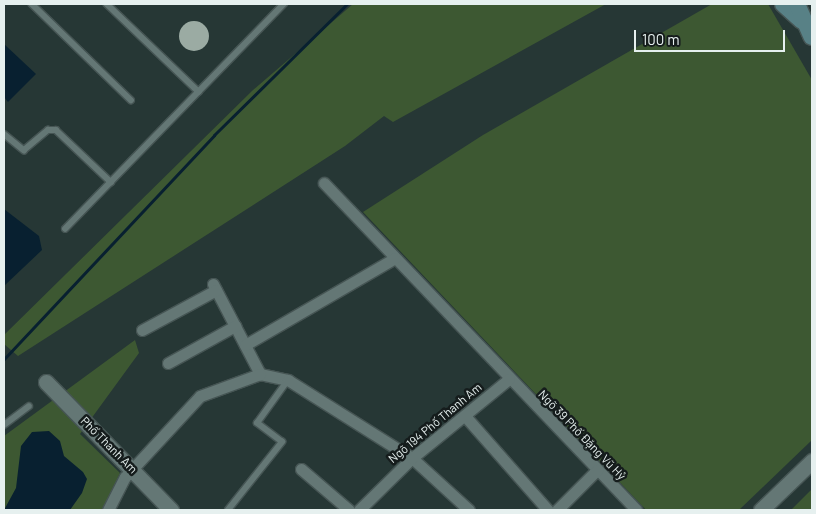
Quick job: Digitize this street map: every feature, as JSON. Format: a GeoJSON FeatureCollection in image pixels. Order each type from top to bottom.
{"type":"FeatureCollection","features":[{"type":"Feature","properties":{"kind":"main road"},"geometry":{"type":"LineString","coordinates":[[783,4],[809,30]]}},
{"type":"Feature","properties":{"kind":"main road"},"geometry":{"type":"LineString","coordinates":[[797,4],[809,30]]}},
{"type":"Feature","properties":{"kind":"street","name":"Ngõ 39 Phố Đặng Vũ Hỷ"},"geometry":{"type":"LineString","coordinates":[[324,183],[508,379],[636,510]]}},
{"type":"Feature","properties":{"kind":"street"},"geometry":{"type":"LineString","coordinates":[[244,345],[395,258]]}},
{"type":"Feature","properties":{"kind":"street"},"geometry":{"type":"LineString","coordinates":[[142,330],[215,287],[260,374]]}},
{"type":"Feature","properties":{"kind":"street"},"geometry":{"type":"LineString","coordinates":[[168,363],[235,326]]}},
{"type":"Feature","properties":{"kind":"street"},"geometry":{"type":"LineString","coordinates":[[108,510],[126,477],[135,470],[200,396],[260,374],[288,380],[412,458],[469,510]]}},
{"type":"Feature","properties":{"kind":"street","name":"Ngõ 194 Phố Thanh Am"},"geometry":{"type":"LineString","coordinates":[[359,510],[412,458],[508,379]]}},
{"type":"Feature","properties":{"kind":"street","name":"Phố Thanh Am"},"geometry":{"type":"LineString","coordinates":[[46,382],[135,470],[171,510]]}},
{"type":"Feature","properties":{"kind":"street"},"geometry":{"type":"LineString","coordinates":[[465,416],[548,510]]}},
{"type":"Feature","properties":{"kind":"street"},"geometry":{"type":"LineString","coordinates":[[761,510],[812,461]]}},
{"type":"Feature","properties":{"kind":"street"},"geometry":{"type":"LineString","coordinates":[[301,469],[350,510]]}},
{"type":"Feature","properties":{"kind":"street"},"geometry":{"type":"LineString","coordinates":[[557,510],[597,470]]}},
{"type":"Feature","properties":{"kind":"lane"},"geometry":{"type":"LineString","coordinates":[[32,4],[131,100]]}},
{"type":"Feature","properties":{"kind":"lane"},"geometry":{"type":"LineString","coordinates":[[107,4],[199,92]]}},
{"type":"Feature","properties":{"kind":"lane"},"geometry":{"type":"LineString","coordinates":[[65,229],[284,4]]}},
{"type":"Feature","properties":{"kind":"lane"},"geometry":{"type":"LineString","coordinates":[[4,134],[24,150],[48,130],[56,130],[111,182]]}},
{"type":"Feature","properties":{"kind":"lane"},"geometry":{"type":"LineString","coordinates":[[228,510],[282,442],[257,423],[288,380]]}},
{"type":"Feature","properties":{"kind":"lane"},"geometry":{"type":"LineString","coordinates":[[4,425],[28,406]]}},
{"type":"Feature","properties":{"kind":"green space"},"geometry":{"type":"Polygon","coordinates":[[[353,4],[606,4],[393,122],[384,116],[345,146],[18,356],[4,344],[4,335],[253,90],[353,4]]]}},
{"type":"Feature","properties":{"kind":"green space"},"geometry":{"type":"Polygon","coordinates":[[[712,4],[768,4],[812,80],[812,440],[739,510],[646,510],[363,212],[483,135],[712,4]]]}},
{"type":"Feature","properties":{"kind":"green space"},"geometry":{"type":"Polygon","coordinates":[[[135,340],[139,353],[80,434],[120,473],[103,510],[4,510],[4,436],[135,340]]]}},
{"type":"Feature","properties":{"kind":"green space"},"geometry":{"type":"Polygon","coordinates":[[[812,489],[812,510],[791,510],[812,489]]]}},
{"type":"Feature","properties":{"kind":"water"},"geometry":{"type":"Polygon","coordinates":[[[4,44],[36,74],[8,102],[4,97],[4,44]]]}},
{"type":"Feature","properties":{"kind":"water"},"geometry":{"type":"Polygon","coordinates":[[[4,209],[39,236],[42,250],[4,286],[4,209]]]}},
{"type":"Feature","properties":{"kind":"water"},"geometry":{"type":"Polygon","coordinates":[[[49,431],[60,441],[64,456],[83,472],[87,479],[82,493],[70,510],[4,510],[16,488],[21,446],[32,432],[49,431]]]}},
{"type":"Feature","properties":{"kind":"building"},"geometry":{"type":"Polygon","coordinates":[[[194,21],[205,25],[209,36],[205,47],[194,51],[183,47],[179,36],[183,25],[194,21]]]}},
{"type":"Feature","properties":{"kind":"waterway"},"geometry":{"type":"LineString","coordinates":[[4,359],[214,135],[347,4]]}}]}
